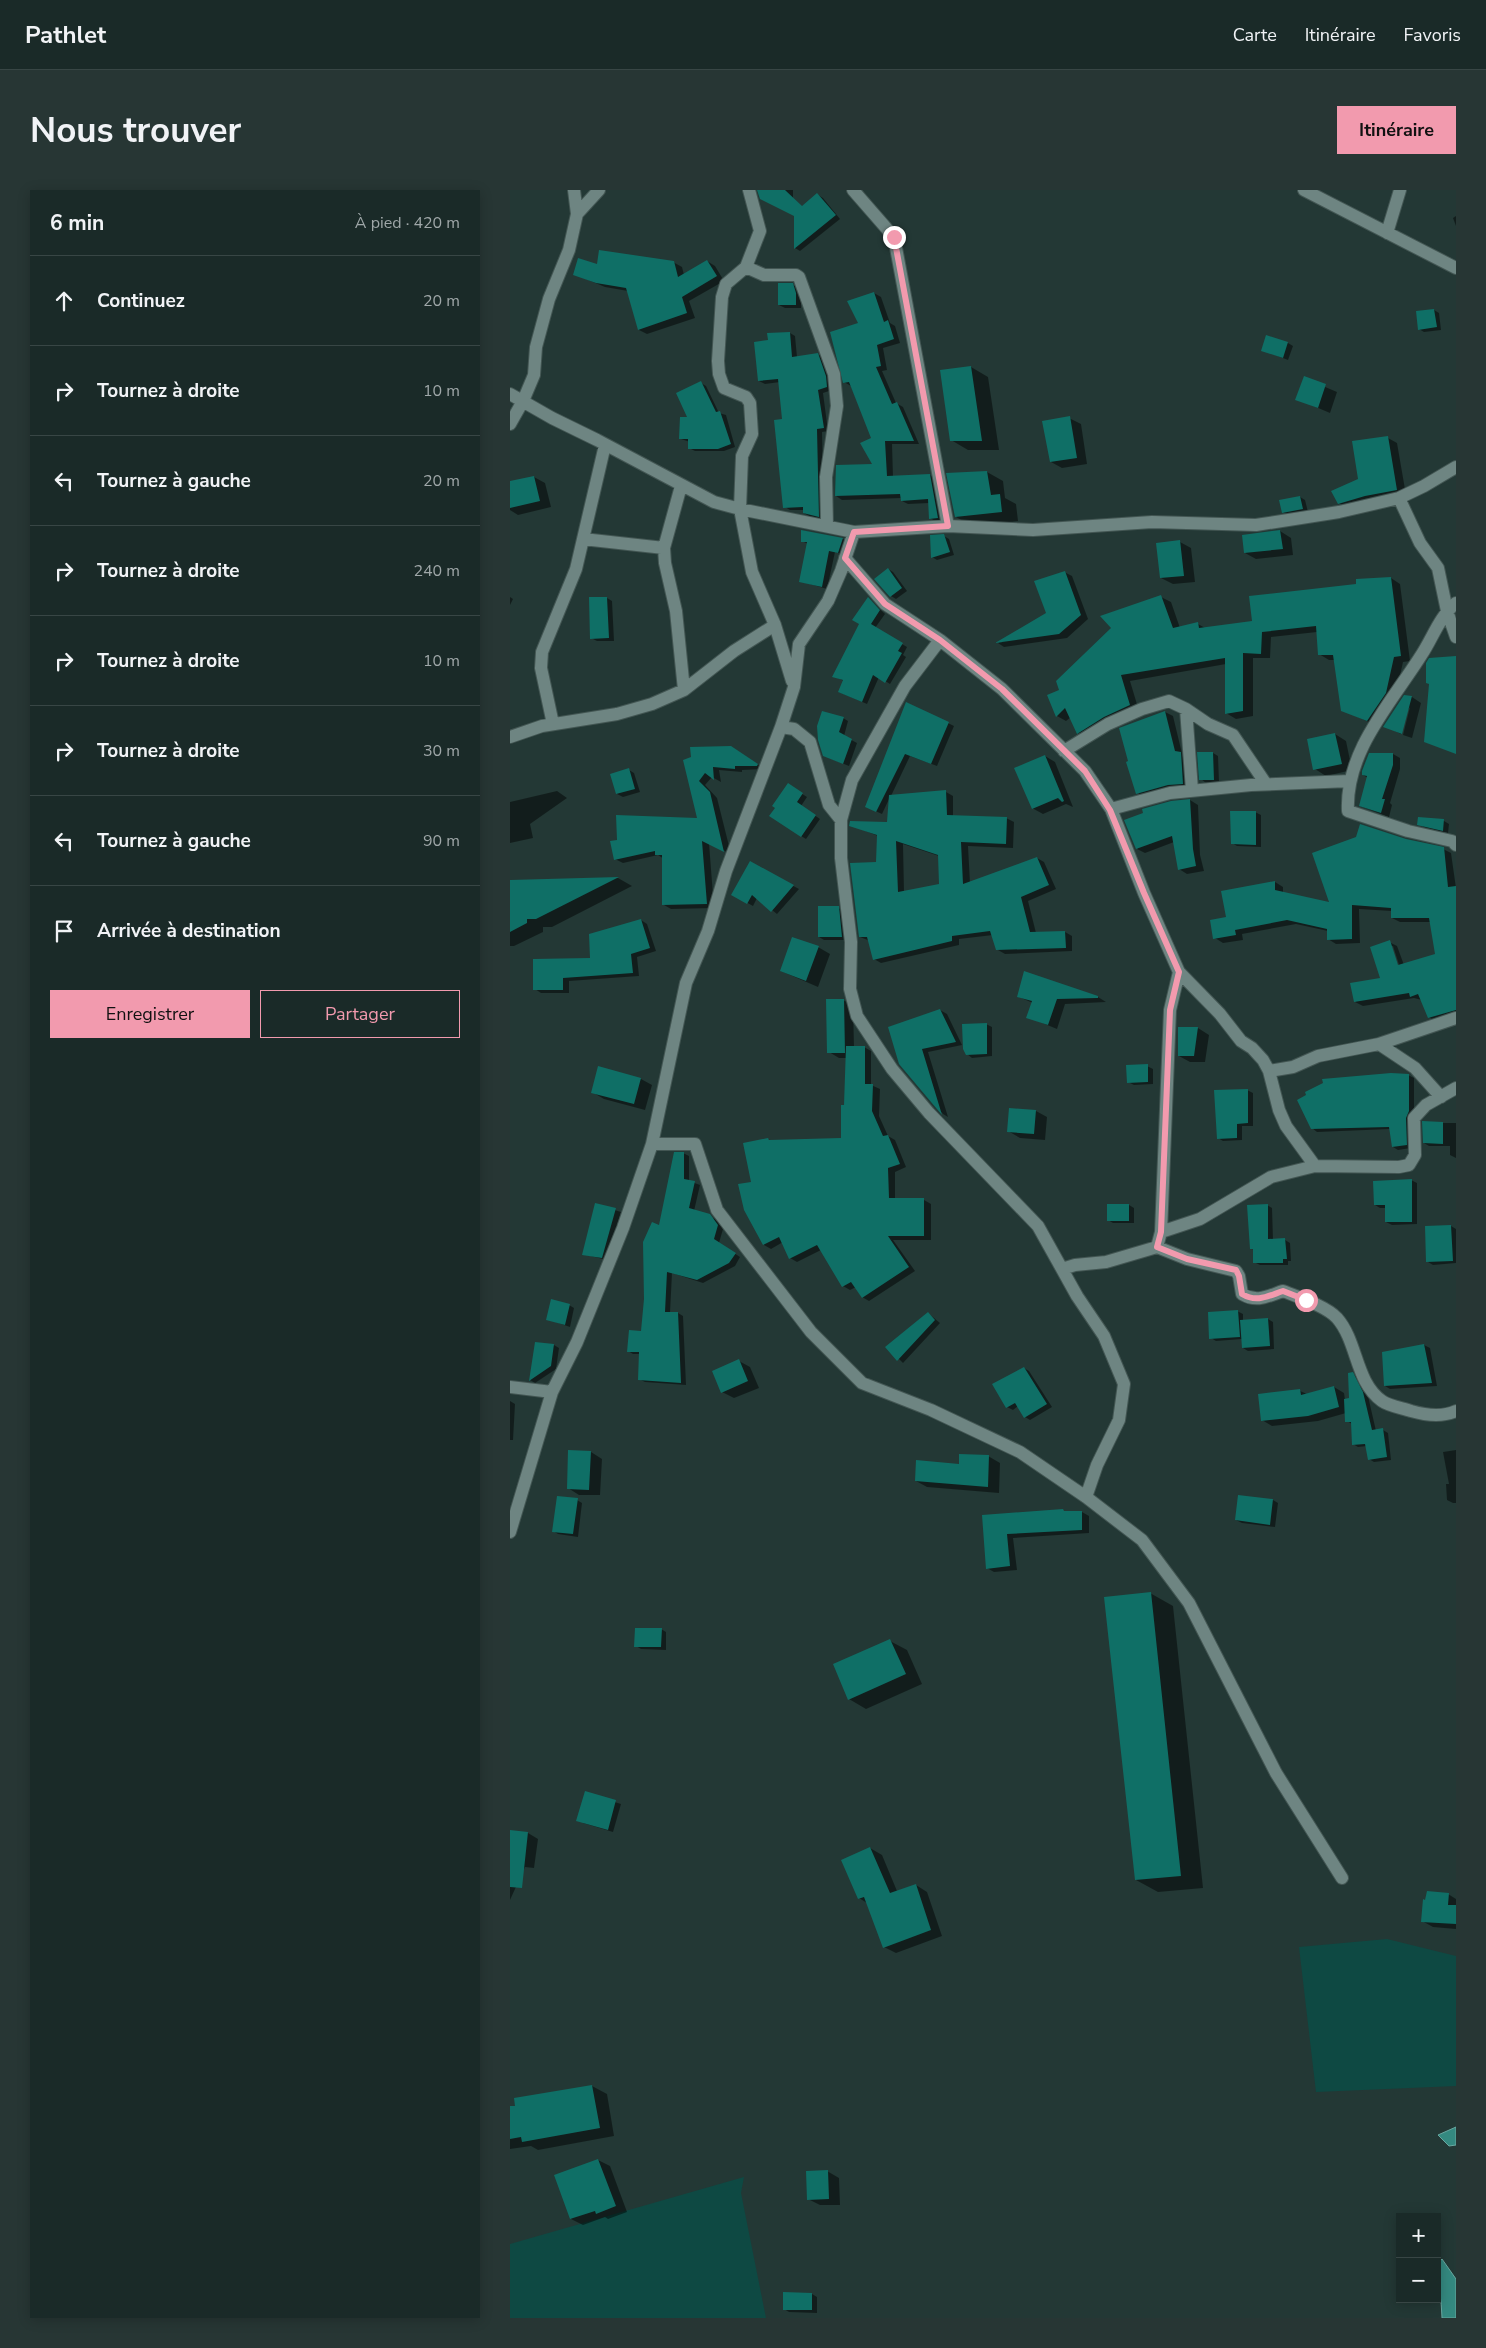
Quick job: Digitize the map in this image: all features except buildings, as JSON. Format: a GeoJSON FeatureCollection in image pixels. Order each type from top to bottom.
{"type":"FeatureCollection","features":[{"type":"Feature","properties":{"kind":"street"},"geometry":{"type":"LineString","coordinates":[[510,424],[523,401],[534,375],[536,347],[550,299],[569,250],[577,214],[574,190]]}},
{"type":"Feature","properties":{"kind":"street"},"geometry":{"type":"LineString","coordinates":[[577,214],[599,190]]}},
{"type":"Feature","properties":{"kind":"street"},"geometry":{"type":"LineString","coordinates":[[749,190],[760,231],[746,266],[726,284],[722,297],[718,361],[719,374],[724,388],[746,397],[750,403],[752,434],[742,456],[740,509],[752,572],[775,625],[794,687]]}},
{"type":"Feature","properties":{"kind":"street"},"geometry":{"type":"LineString","coordinates":[[853,190],[894,237],[948,526]]}},
{"type":"Feature","properties":{"kind":"street"},"geometry":{"type":"LineString","coordinates":[[1304,190],[1456,268]]}},
{"type":"Feature","properties":{"kind":"street"},"geometry":{"type":"LineString","coordinates":[[1387,233],[1400,190]]}},
{"type":"Feature","properties":{"kind":"street"},"geometry":{"type":"LineString","coordinates":[[746,266],[764,275],[796,275],[800,277],[834,374],[837,406],[826,477],[827,526]]}},
{"type":"Feature","properties":{"kind":"street"},"geometry":{"type":"LineString","coordinates":[[510,394],[714,502],[854,532],[948,526],[1033,530],[1152,522],[1256,525],[1339,512],[1399,498],[1456,467]]}},
{"type":"Feature","properties":{"kind":"street"},"geometry":{"type":"LineString","coordinates":[[553,724],[541,668],[542,652],[576,569],[605,445]]}},
{"type":"Feature","properties":{"kind":"street"},"geometry":{"type":"LineString","coordinates":[[682,486],[664,548],[664,563],[676,611],[684,690]]}},
{"type":"Feature","properties":{"kind":"street"},"geometry":{"type":"LineString","coordinates":[[1399,498],[1420,543],[1438,568],[1452,607],[1456,637]]}},
{"type":"Feature","properties":{"kind":"street"},"geometry":{"type":"LineString","coordinates":[[510,1532],[552,1392],[577,1342],[619,1237],[652,1144],[686,983],[708,931],[726,871],[782,727],[794,687],[800,644],[828,601],[854,532]]}},
{"type":"Feature","properties":{"kind":"street"},"geometry":{"type":"LineString","coordinates":[[582,539],[664,548]]}},
{"type":"Feature","properties":{"kind":"street"},"geometry":{"type":"LineString","coordinates":[[845,558],[885,604],[940,640],[1002,689],[1085,771],[1110,810],[1179,972],[1220,1014],[1241,1041],[1252,1048],[1264,1060],[1269,1071],[1278,1110],[1286,1126],[1315,1166]]}},
{"type":"Feature","properties":{"kind":"street"},"geometry":{"type":"LineString","coordinates":[[1452,607],[1423,654],[1387,704],[1354,765],[1347,794],[1348,811],[1399,828],[1452,841],[1456,845]]}},
{"type":"Feature","properties":{"kind":"street"},"geometry":{"type":"LineString","coordinates":[[510,737],[553,724],[618,714],[652,704],[684,690],[734,651],[775,625]]}},
{"type":"Feature","properties":{"kind":"street"},"geometry":{"type":"LineString","coordinates":[[940,640],[905,686],[852,780],[841,820],[841,858],[851,942],[850,989],[857,1016],[892,1069],[928,1113],[1038,1226],[1077,1296],[1104,1336],[1124,1384],[1119,1420],[1097,1465],[1086,1497]]}},
{"type":"Feature","properties":{"kind":"street"},"geometry":{"type":"LineString","coordinates":[[1064,751],[1108,724],[1142,708],[1169,701],[1186,708],[1208,724],[1233,735],[1266,784]]}},
{"type":"Feature","properties":{"kind":"street"},"geometry":{"type":"LineString","coordinates":[[1186,708],[1192,790]]}},
{"type":"Feature","properties":{"kind":"street"},"geometry":{"type":"LineString","coordinates":[[782,727],[794,730],[810,742],[829,805],[841,820]]}},
{"type":"Feature","properties":{"kind":"street"},"geometry":{"type":"LineString","coordinates":[[1110,810],[1170,793],[1192,790],[1266,784],[1350,781]]}},
{"type":"Feature","properties":{"kind":"street"},"geometry":{"type":"LineString","coordinates":[[1157,1247],[1161,1232],[1170,1010],[1179,972]]}},
{"type":"Feature","properties":{"kind":"street"},"geometry":{"type":"LineString","coordinates":[[1269,1071],[1293,1067],[1318,1056],[1378,1044],[1456,1018]]}},
{"type":"Feature","properties":{"kind":"street"},"geometry":{"type":"LineString","coordinates":[[1378,1044],[1415,1068],[1441,1097]]}},
{"type":"Feature","properties":{"kind":"street"},"geometry":{"type":"LineString","coordinates":[[1161,1232],[1200,1218],[1271,1177],[1315,1166],[1400,1167],[1409,1165],[1415,1155],[1414,1118],[1426,1105],[1456,1088]]}},
{"type":"Feature","properties":{"kind":"street"},"geometry":{"type":"LineString","coordinates":[[652,1144],[695,1144],[717,1210],[811,1332],[862,1383],[931,1410],[1020,1452],[1086,1497],[1142,1540],[1189,1602],[1276,1773],[1342,1878]]}},
{"type":"Feature","properties":{"kind":"street"},"geometry":{"type":"LineString","coordinates":[[1062,1269],[1075,1264],[1106,1262],[1157,1247],[1187,1259],[1236,1270],[1242,1294],[1248,1298],[1258,1300],[1283,1291],[1306,1300],[1336,1316],[1348,1333],[1365,1382],[1382,1402],[1420,1414],[1448,1414],[1456,1411]]}},
{"type":"Feature","properties":{"kind":"street"},"geometry":{"type":"LineString","coordinates":[[510,1387],[552,1392]]}},
{"type":"Feature","properties":{"kind":"shaded area"},"geometry":{"type":"Polygon","coordinates":[[[1387,1939],[1456,1956],[1456,2086],[1316,2092],[1299,1947],[1387,1939]]]}},
{"type":"Feature","properties":{"kind":"shaded area"},"geometry":{"type":"Polygon","coordinates":[[[1456,2127],[1456,2145],[1449,2146],[1438,2135],[1456,2127]]]}},
{"type":"Feature","properties":{"kind":"shaded area"},"geometry":{"type":"Polygon","coordinates":[[[744,2177],[741,2193],[766,2318],[510,2318],[510,2244],[744,2177]]]}},
{"type":"Feature","properties":{"kind":"shaded area"},"geometry":{"type":"Polygon","coordinates":[[[1441,2260],[1456,2279],[1456,2318],[1442,2318],[1441,2260]]]}},
{"type":"Feature","properties":{"kind":"route"},"geometry":{"type":"LineString","coordinates":[[894,237],[948,526],[854,532],[845,558],[885,604],[940,640],[1002,689],[1085,771],[1110,810],[1179,972],[1170,1010],[1164,1114],[1161,1232],[1157,1247],[1216,1268],[1236,1270],[1242,1294],[1248,1298],[1258,1300],[1283,1291],[1306,1300]]}}]}
